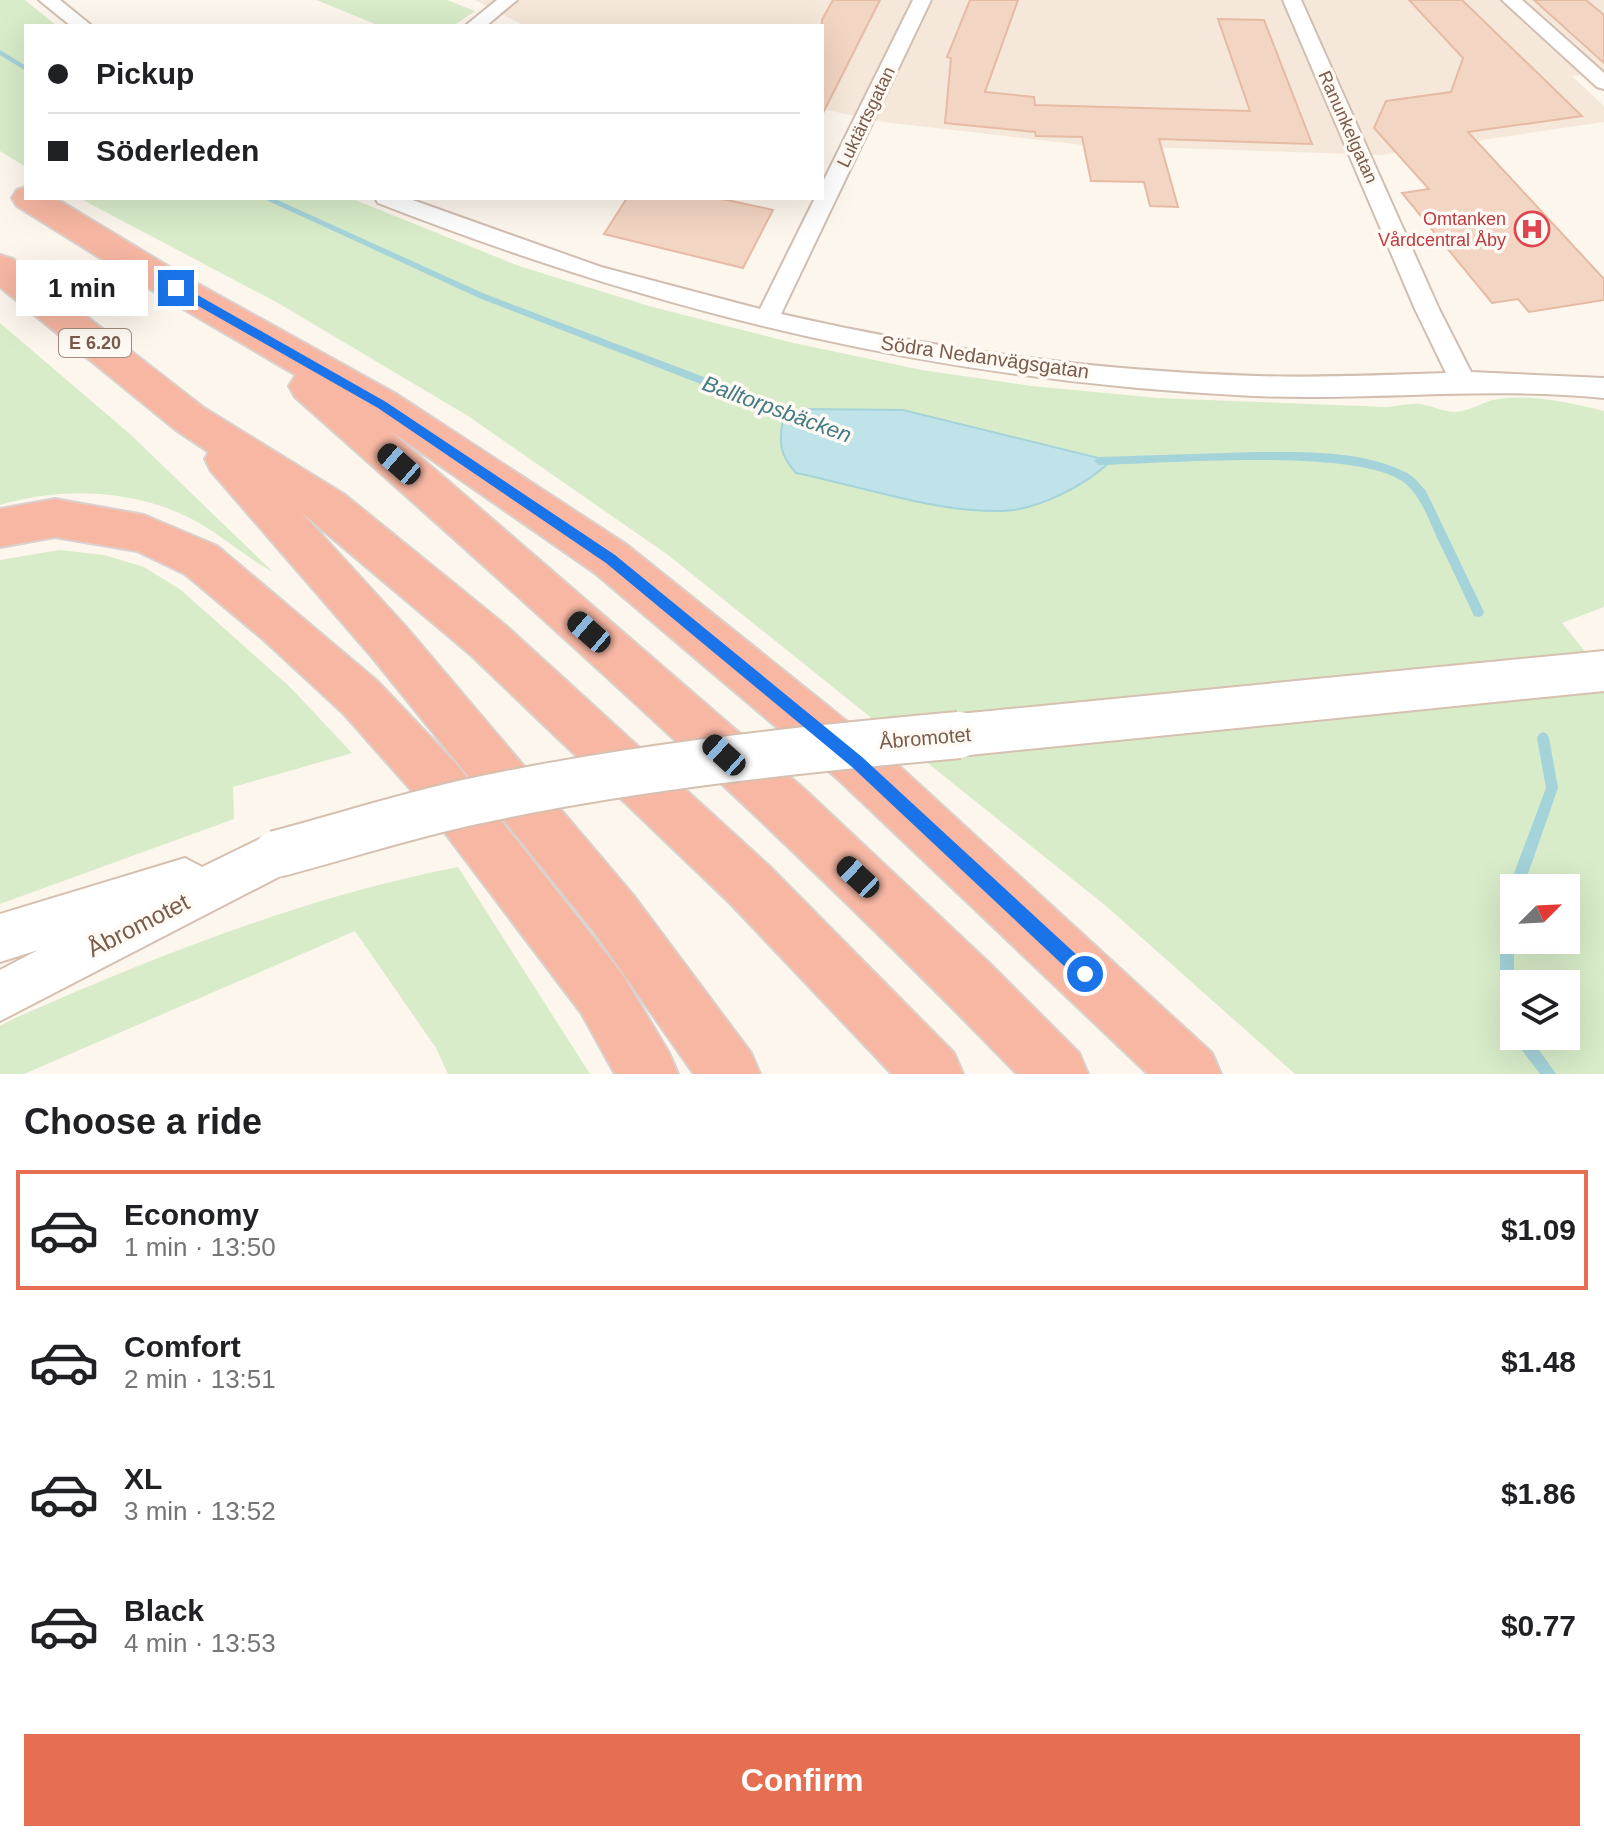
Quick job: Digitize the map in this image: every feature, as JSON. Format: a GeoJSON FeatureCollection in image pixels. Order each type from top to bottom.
{"type":"FeatureCollection","features":[{"type":"Feature","properties":{"kind":"highway"},"geometry":{"type":"LineString","coordinates":[[0,180],[24,195]]}},
{"type":"Feature","properties":{"kind":"highway"},"geometry":{"type":"LineString","coordinates":[[32,200],[238,324],[382,405],[611,559],[857,762],[1191,1074]]}},
{"type":"Feature","properties":{"kind":"highway","name":"E 6.20"},"geometry":{"type":"LineString","coordinates":[[0,268],[190,419]]}},
{"type":"Feature","properties":{"kind":"highway"},"geometry":{"type":"LineString","coordinates":[[238,324],[589,632],[814,836],[959,972],[1058,1074]]}},
{"type":"Feature","properties":{"kind":"highway"},"geometry":{"type":"LineString","coordinates":[[190,419],[389,642],[614,914],[730,1074]]}},
{"type":"Feature","properties":{"kind":"highway"},"geometry":{"type":"LineString","coordinates":[[190,419],[330,508],[488,640],[750,885],[933,1074]]}},
{"type":"Feature","properties":{"kind":"highway"},"geometry":{"type":"LineString","coordinates":[[0,528],[55,518],[144,534],[201,560],[280,625],[370,708],[439,783],[602,994],[648,1074]]}},
{"type":"Feature","properties":{"kind":"highway"},"geometry":{"type":"LineString","coordinates":[[602,994],[730,1074]]}},
{"type":"Feature","properties":{"kind":"highway"},"geometry":{"type":"LineString","coordinates":[[1149,1032],[1206,1074]]}},
{"type":"Feature","properties":{"kind":"main road","name":"Åbromotet"},"geometry":{"type":"LineString","coordinates":[[0,938],[276,854],[467,803],[593,778],[759,754],[1597,667]]}},
{"type":"Feature","properties":{"kind":"main road","name":"Åbromotet"},"geometry":{"type":"LineString","coordinates":[[0,996],[276,854]]}},
{"type":"Feature","properties":{"kind":"street"},"geometry":{"type":"LineString","coordinates":[[48,0],[80,24]]}},
{"type":"Feature","properties":{"kind":"street"},"geometry":{"type":"LineString","coordinates":[[477,24],[508,0]]}},
{"type":"Feature","properties":{"kind":"street","name":"Luktärtsgatan"},"geometry":{"type":"LineString","coordinates":[[767,319],[922,0]]}},
{"type":"Feature","properties":{"kind":"street","name":"Ranunkelgatan"},"geometry":{"type":"LineString","coordinates":[[1292,0],[1427,309],[1464,384]]}},
{"type":"Feature","properties":{"kind":"street"},"geometry":{"type":"LineString","coordinates":[[1511,0],[1604,83]]}},
{"type":"Feature","properties":{"kind":"street","name":"Södra Nedanvägsgatan"},"geometry":{"type":"LineString","coordinates":[[391,200],[615,279],[767,319],[923,351],[1144,380],[1256,386],[1515,382],[1604,388]]}},
{"type":"Feature","properties":{"kind":"shaded area"},"geometry":{"type":"Polygon","coordinates":[[[475,0],[1604,0],[1604,71],[1572,76],[1604,106],[1604,122],[1381,155],[1082,145],[883,122],[824,109],[824,24],[521,24],[475,0]]]}},
{"type":"Feature","properties":{"kind":"green space"},"geometry":{"type":"Polygon","coordinates":[[[0,0],[25,0],[55,24],[24,24],[24,166],[0,151],[0,0]]]}},
{"type":"Feature","properties":{"kind":"green space"},"geometry":{"type":"Polygon","coordinates":[[[316,0],[447,0],[475,11],[456,24],[375,24],[316,0]]]}},
{"type":"Feature","properties":{"kind":"green space"},"geometry":{"type":"Polygon","coordinates":[[[83,200],[355,200],[519,266],[649,306],[789,342],[922,370],[1032,386],[1158,398],[1388,407],[1420,404],[1456,412],[1493,400],[1525,398],[1552,400],[1604,411],[1604,607],[1562,623],[1604,675],[1604,1074],[1295,1074],[1106,906],[668,555],[468,416],[278,303],[83,200]]]}},
{"type":"Feature","properties":{"kind":"green space"},"geometry":{"type":"Polygon","coordinates":[[[0,323],[130,434],[273,572],[188,517],[136,499],[81,493],[54,494],[0,505],[0,323]]]}},
{"type":"Feature","properties":{"kind":"green space"},"geometry":{"type":"Polygon","coordinates":[[[59,550],[104,555],[144,567],[181,590],[290,687],[352,753],[233,787],[234,819],[0,904],[0,560],[59,550]]]}},
{"type":"Feature","properties":{"kind":"green space"},"geometry":{"type":"Polygon","coordinates":[[[458,867],[590,1074],[448,1074],[436,1048],[355,931],[24,1074],[0,1074],[0,1026],[13,1019],[231,931],[344,895],[458,867]]]}},
{"type":"Feature","properties":{"kind":"water"},"geometry":{"type":"Polygon","coordinates":[[[803,409],[903,410],[1111,461],[1075,487],[1031,506],[1002,511],[951,508],[796,473],[783,454],[782,427],[783,418],[803,409]]]}},
{"type":"Feature","properties":{"kind":"building"},"geometry":{"type":"Polygon","coordinates":[[[833,0],[880,0],[824,111],[824,24],[822,20],[833,0]]]}},
{"type":"Feature","properties":{"kind":"building"},"geometry":{"type":"Polygon","coordinates":[[[970,0],[1018,0],[985,92],[1034,97],[1035,105],[1250,111],[1218,19],[1264,20],[1312,144],[1159,139],[1178,207],[1150,206],[1144,182],[1091,181],[1082,137],[1036,136],[1035,132],[945,123],[951,58],[947,57],[970,0]]]}},
{"type":"Feature","properties":{"kind":"building"},"geometry":{"type":"Polygon","coordinates":[[[1409,0],[1462,0],[1582,116],[1468,132],[1604,279],[1604,300],[1529,312],[1518,299],[1492,303],[1402,193],[1429,189],[1374,128],[1386,101],[1451,92],[1463,58],[1409,0]]]}},
{"type":"Feature","properties":{"kind":"building"},"geometry":{"type":"Polygon","coordinates":[[[1534,0],[1586,0],[1604,15],[1604,63],[1534,0]]]}},
{"type":"Feature","properties":{"kind":"building"},"geometry":{"type":"Polygon","coordinates":[[[626,200],[727,200],[773,210],[743,268],[604,234],[626,200]]]}},
{"type":"Feature","properties":{"kind":"waterway","name":"Balltorpsbäcken"},"geometry":{"type":"LineString","coordinates":[[0,52],[24,68]]}},
{"type":"Feature","properties":{"kind":"waterway","name":"Balltorpsbäcken"},"geometry":{"type":"LineString","coordinates":[[270,200],[482,296],[701,380],[794,421]]}},
{"type":"Feature","properties":{"kind":"waterway","name":"Balltorpsbäcken"},"geometry":{"type":"LineString","coordinates":[[1099,461],[1300,457],[1377,466],[1405,477],[1422,494],[1478,612]]}},
{"type":"Feature","properties":{"kind":"waterway","name":"Balltorpsbäcken"},"geometry":{"type":"LineString","coordinates":[[1521,874],[1552,788],[1543,738]]}},
{"type":"Feature","properties":{"kind":"waterway","name":"Balltorpsbäcken"},"geometry":{"type":"LineString","coordinates":[[1506,970],[1507,954]]}},
{"type":"Feature","properties":{"kind":"waterway","name":"Balltorpsbäcken"},"geometry":{"type":"LineString","coordinates":[[1531,1050],[1549,1074]]}},
{"type":"Feature","properties":{"kind":"place","name":"Omtanken Vårdcentral Åby"},"geometry":{"type":"Point","coordinates":[1532,229]}},
{"type":"Feature","properties":{"kind":"route"},"geometry":{"type":"LineString","coordinates":[[176,288],[382,405],[611,559],[857,762],[1085,974]]}}]}
